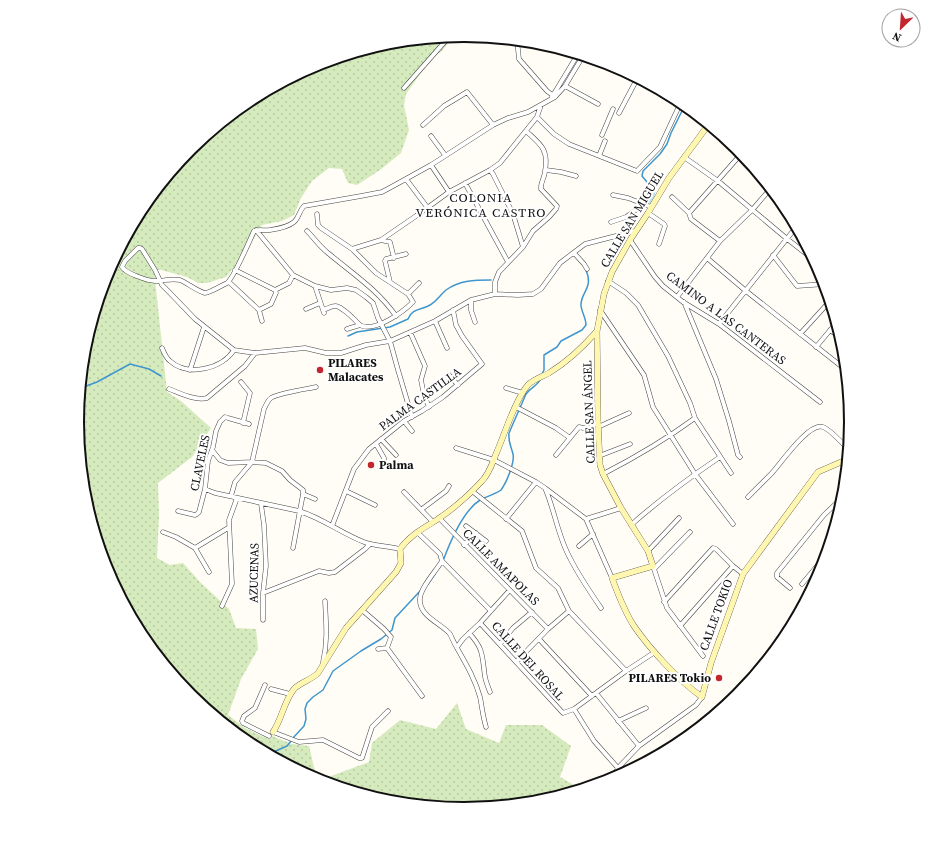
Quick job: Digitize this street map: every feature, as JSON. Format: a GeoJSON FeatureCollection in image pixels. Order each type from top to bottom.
{"type":"FeatureCollection","features":[{"type":"Feature","properties":{"kind":"street"},"geometry":{"type":"LineString","coordinates":[[404,88],[444,43]]}},
{"type":"Feature","properties":{"kind":"street"},"geometry":{"type":"LineString","coordinates":[[518,46],[519,59],[553,97]]}},
{"type":"Feature","properties":{"kind":"street"},"geometry":{"type":"LineString","coordinates":[[553,97],[575,59]]}},
{"type":"Feature","properties":{"kind":"street"},"geometry":{"type":"LineString","coordinates":[[256,230],[269,230],[286,226],[295,221],[304,206],[382,192],[431,165],[493,125],[508,118],[528,112],[541,105],[565,86],[581,60]]}},
{"type":"Feature","properties":{"kind":"street"},"geometry":{"type":"LineString","coordinates":[[619,113],[635,82]]}},
{"type":"Feature","properties":{"kind":"street"},"geometry":{"type":"LineString","coordinates":[[565,86],[598,104]]}},
{"type":"Feature","properties":{"kind":"street"},"geometry":{"type":"LineString","coordinates":[[423,125],[444,106],[467,92],[493,125]]}},
{"type":"Feature","properties":{"kind":"street"},"geometry":{"type":"LineString","coordinates":[[352,249],[381,240],[449,192],[500,163],[537,117],[541,105]]}},
{"type":"Feature","properties":{"kind":"street"},"geometry":{"type":"LineString","coordinates":[[537,117],[554,134],[569,144],[637,171],[660,147],[678,108]]}},
{"type":"Feature","properties":{"kind":"street"},"geometry":{"type":"LineString","coordinates":[[602,134],[613,109]]}},
{"type":"Feature","properties":{"kind":"street","name":"CALLE SAN MIGUEL"},"geometry":{"type":"LineString","coordinates":[[597,332],[600,310],[608,281],[635,231],[684,157],[706,129]]}},
{"type":"Feature","properties":{"kind":"street"},"geometry":{"type":"LineString","coordinates":[[496,294],[496,277],[499,272],[523,247],[533,231],[556,209],[556,206],[541,186],[546,170],[543,148],[526,130]]}},
{"type":"Feature","properties":{"kind":"street"},"geometry":{"type":"LineString","coordinates":[[431,136],[446,155]]}},
{"type":"Feature","properties":{"kind":"street"},"geometry":{"type":"LineString","coordinates":[[599,156],[605,141]]}},
{"type":"Feature","properties":{"kind":"street"},"geometry":{"type":"LineString","coordinates":[[684,157],[718,181],[804,252]]}},
{"type":"Feature","properties":{"kind":"street"},"geometry":{"type":"LineString","coordinates":[[689,213],[738,158]]}},
{"type":"Feature","properties":{"kind":"street"},"geometry":{"type":"LineString","coordinates":[[431,165],[449,192]]}},
{"type":"Feature","properties":{"kind":"street"},"geometry":{"type":"LineString","coordinates":[[490,170],[513,214],[523,247]]}},
{"type":"Feature","properties":{"kind":"street"},"geometry":{"type":"LineString","coordinates":[[546,170],[576,176]]}},
{"type":"Feature","properties":{"kind":"street"},"geometry":{"type":"LineString","coordinates":[[406,179],[427,207]]}},
{"type":"Feature","properties":{"kind":"street"},"geometry":{"type":"LineString","coordinates":[[465,183],[508,262]]}},
{"type":"Feature","properties":{"kind":"street"},"geometry":{"type":"LineString","coordinates":[[677,296],[720,241],[753,209],[767,193]]}},
{"type":"Feature","properties":{"kind":"street"},"geometry":{"type":"LineString","coordinates":[[612,195],[628,198],[651,207]]}},
{"type":"Feature","properties":{"kind":"street"},"geometry":{"type":"LineString","coordinates":[[672,197],[689,213],[691,219],[720,241]]}},
{"type":"Feature","properties":{"kind":"street"},"geometry":{"type":"LineString","coordinates":[[611,222],[626,217],[644,204]]}},
{"type":"Feature","properties":{"kind":"street"},"geometry":{"type":"LineString","coordinates":[[648,213],[665,226],[659,244]]}},
{"type":"Feature","properties":{"kind":"street"},"geometry":{"type":"LineString","coordinates":[[317,214],[318,225],[320,228],[352,249],[376,273],[408,294],[413,302],[382,325],[360,325],[347,329]]}},
{"type":"Feature","properties":{"kind":"street"},"geometry":{"type":"LineString","coordinates":[[256,230],[254,231],[229,282],[207,292],[202,292],[197,288],[180,281],[168,279],[160,280],[148,280],[125,271],[122,267],[125,261],[138,248],[140,248],[152,265],[160,280],[168,292],[204,327],[234,350],[255,353],[305,348],[326,353],[341,354],[366,345],[390,341],[435,321],[470,300],[496,294],[518,296],[538,292],[560,263],[589,242],[635,231]]}},
{"type":"Feature","properties":{"kind":"street"},"geometry":{"type":"LineString","coordinates":[[256,230],[294,275],[315,286],[332,290],[351,289],[366,297],[373,304],[378,318],[390,341],[412,417]]}},
{"type":"Feature","properties":{"kind":"street"},"geometry":{"type":"LineString","coordinates":[[719,324],[793,230]]}},
{"type":"Feature","properties":{"kind":"street"},"geometry":{"type":"LineString","coordinates":[[307,231],[327,252],[356,274],[375,291],[396,316]]}},
{"type":"Feature","properties":{"kind":"street"},"geometry":{"type":"LineString","coordinates":[[381,240],[390,242],[394,258]]}},
{"type":"Feature","properties":{"kind":"street","name":"CAMINO A LAS CANTERAS"},"geometry":{"type":"LineString","coordinates":[[630,240],[655,277],[663,286],[683,302],[719,324],[820,402]]}},
{"type":"Feature","properties":{"kind":"street"},"geometry":{"type":"LineString","coordinates":[[574,253],[587,269]]}},
{"type":"Feature","properties":{"kind":"street"},"geometry":{"type":"LineString","coordinates":[[390,282],[385,261],[388,258],[394,258],[406,254]]}},
{"type":"Feature","properties":{"kind":"street"},"geometry":{"type":"LineString","coordinates":[[773,255],[797,286],[819,284]]}},
{"type":"Feature","properties":{"kind":"street"},"geometry":{"type":"LineString","coordinates":[[707,258],[746,291],[840,365]]}},
{"type":"Feature","properties":{"kind":"street"},"geometry":{"type":"LineString","coordinates":[[235,270],[275,290]]}},
{"type":"Feature","properties":{"kind":"street"},"geometry":{"type":"LineString","coordinates":[[275,290],[289,283],[294,275]]}},
{"type":"Feature","properties":{"kind":"street"},"geometry":{"type":"LineString","coordinates":[[608,281],[626,292],[638,305],[668,356],[690,403],[695,418],[731,473]]}},
{"type":"Feature","properties":{"kind":"street"},"geometry":{"type":"LineString","coordinates":[[229,282],[259,310],[262,321]]}},
{"type":"Feature","properties":{"kind":"street"},"geometry":{"type":"LineString","coordinates":[[408,294],[419,283]]}},
{"type":"Feature","properties":{"kind":"street"},"geometry":{"type":"LineString","coordinates":[[315,286],[324,311],[334,306],[338,306],[348,313],[360,325]]}},
{"type":"Feature","properties":{"kind":"street"},"geometry":{"type":"LineString","coordinates":[[259,310],[271,304],[276,292],[275,290]]}},
{"type":"Feature","properties":{"kind":"street"},"geometry":{"type":"LineString","coordinates":[[470,300],[471,310],[475,322]]}},
{"type":"Feature","properties":{"kind":"street"},"geometry":{"type":"LineString","coordinates":[[683,302],[716,379],[738,455],[740,457]]}},
{"type":"Feature","properties":{"kind":"street"},"geometry":{"type":"LineString","coordinates":[[306,309],[320,303]]}},
{"type":"Feature","properties":{"kind":"street"},"geometry":{"type":"LineString","coordinates":[[800,334],[826,306]]}},
{"type":"Feature","properties":{"kind":"street","name":"PALMA CASTILLA"},"geometry":{"type":"LineString","coordinates":[[332,526],[354,469],[369,449],[404,421],[429,407],[482,364],[456,325],[453,310]]}},
{"type":"Feature","properties":{"kind":"street"},"geometry":{"type":"LineString","coordinates":[[600,310],[644,375],[653,407],[672,435],[695,474],[734,524]]}},
{"type":"Feature","properties":{"kind":"street"},"geometry":{"type":"LineString","coordinates":[[435,321],[447,348]]}},
{"type":"Feature","properties":{"kind":"street"},"geometry":{"type":"LineString","coordinates":[[190,370],[204,327]]}},
{"type":"Feature","properties":{"kind":"street"},"geometry":{"type":"LineString","coordinates":[[816,346],[833,327]]}},
{"type":"Feature","properties":{"kind":"street"},"geometry":{"type":"LineString","coordinates":[[830,330],[834,333]]}},
{"type":"Feature","properties":{"kind":"street"},"geometry":{"type":"LineString","coordinates":[[410,332],[424,366],[422,384],[424,395],[429,407]]}},
{"type":"Feature","properties":{"kind":"street"},"geometry":{"type":"LineString","coordinates":[[271,734],[276,727],[290,694],[301,683],[314,677],[322,667],[346,628],[396,572],[401,564],[400,549],[417,532],[439,518],[472,491],[487,474],[522,393],[528,385],[580,350],[597,332]]}},
{"type":"Feature","properties":{"kind":"street","name":"CALLE SAN ÁNGEL"},"geometry":{"type":"LineString","coordinates":[[597,332],[599,456],[603,474],[621,508],[648,551],[667,608],[703,656]]}},
{"type":"Feature","properties":{"kind":"street"},"geometry":{"type":"LineString","coordinates":[[162,348],[170,361],[177,366],[190,370],[208,368],[220,363],[230,357],[234,350]]}},
{"type":"Feature","properties":{"kind":"street"},"geometry":{"type":"LineString","coordinates":[[169,389],[202,399],[206,398],[245,366],[255,353]]}},
{"type":"Feature","properties":{"kind":"street"},"geometry":{"type":"LineString","coordinates":[[449,375],[458,385]]}},
{"type":"Feature","properties":{"kind":"street"},"geometry":{"type":"LineString","coordinates":[[241,382],[250,393],[243,423],[249,424]]}},
{"type":"Feature","properties":{"kind":"street"},"geometry":{"type":"LineString","coordinates":[[231,496],[238,479],[252,462],[264,409],[271,398],[316,387]]}},
{"type":"Feature","properties":{"kind":"street"},"geometry":{"type":"LineString","coordinates":[[506,388],[522,393]]}},
{"type":"Feature","properties":{"kind":"street"},"geometry":{"type":"LineString","coordinates":[[517,407],[556,428],[570,438]]}},
{"type":"Feature","properties":{"kind":"street"},"geometry":{"type":"LineString","coordinates":[[556,455],[578,427],[588,429],[628,413]]}},
{"type":"Feature","properties":{"kind":"street","name":"CLAVELES"},"geometry":{"type":"LineString","coordinates":[[178,511],[197,514],[205,489],[208,461],[216,431],[223,418],[225,417],[243,423]]}},
{"type":"Feature","properties":{"kind":"street"},"geometry":{"type":"LineString","coordinates":[[603,474],[638,457],[695,418]]}},
{"type":"Feature","properties":{"kind":"street"},"geometry":{"type":"LineString","coordinates":[[404,421],[412,431]]}},
{"type":"Feature","properties":{"kind":"street"},"geometry":{"type":"LineString","coordinates":[[748,497],[799,441],[814,429],[823,427],[832,433],[844,445]]}},
{"type":"Feature","properties":{"kind":"street"},"geometry":{"type":"LineString","coordinates":[[381,440],[396,455]]}},
{"type":"Feature","properties":{"kind":"street"},"geometry":{"type":"LineString","coordinates":[[376,444],[384,458],[384,465]]}},
{"type":"Feature","properties":{"kind":"street"},"geometry":{"type":"LineString","coordinates":[[599,456],[630,444]]}},
{"type":"Feature","properties":{"kind":"street"},"geometry":{"type":"LineString","coordinates":[[456,448],[494,460],[536,482],[586,519],[631,621],[655,652],[691,689],[702,697],[696,705],[639,746],[618,768]]}},
{"type":"Feature","properties":{"kind":"street"},"geometry":{"type":"LineString","coordinates":[[212,450],[220,460],[228,463],[266,463],[282,471],[300,488],[303,494],[293,548]]}},
{"type":"Feature","properties":{"kind":"street"},"geometry":{"type":"LineString","coordinates":[[631,525],[649,509],[720,457]]}},
{"type":"Feature","properties":{"kind":"street","name":"CALLE TOKIO"},"geometry":{"type":"LineString","coordinates":[[702,697],[711,663],[731,604],[744,574],[818,472],[842,461]]}},
{"type":"Feature","properties":{"kind":"street"},"geometry":{"type":"LineString","coordinates":[[506,518],[536,482]]}},
{"type":"Feature","properties":{"kind":"street"},"geometry":{"type":"LineString","coordinates":[[422,509],[446,491],[449,486]]}},
{"type":"Feature","properties":{"kind":"street"},"geometry":{"type":"LineString","coordinates":[[545,488],[569,558],[601,608]]}},
{"type":"Feature","properties":{"kind":"street"},"geometry":{"type":"LineString","coordinates":[[205,489],[215,493],[261,504],[310,514],[370,544],[379,544],[400,549]]}},
{"type":"Feature","properties":{"kind":"street"},"geometry":{"type":"LineString","coordinates":[[346,491],[376,505]]}},
{"type":"Feature","properties":{"kind":"street"},"geometry":{"type":"LineString","coordinates":[[472,491],[522,531],[536,568],[558,588],[569,611],[626,671]]}},
{"type":"Feature","properties":{"kind":"street"},"geometry":{"type":"LineString","coordinates":[[404,492],[433,522]]}},
{"type":"Feature","properties":{"kind":"street"},"geometry":{"type":"LineString","coordinates":[[303,494],[315,499]]}},
{"type":"Feature","properties":{"kind":"street"},"geometry":{"type":"LineString","coordinates":[[222,606],[231,589],[232,583],[228,528],[230,515],[237,498]]}},
{"type":"Feature","properties":{"kind":"street","name":"AZUCENAS"},"geometry":{"type":"LineString","coordinates":[[261,504],[264,525],[266,566],[263,594],[263,620]]}},
{"type":"Feature","properties":{"kind":"street"},"geometry":{"type":"LineString","coordinates":[[790,588],[776,575],[824,515],[835,504]]}},
{"type":"Feature","properties":{"kind":"street"},"geometry":{"type":"LineString","coordinates":[[586,519],[621,508]]}},
{"type":"Feature","properties":{"kind":"street","name":"CALLE AMAPOLAS"},"geometry":{"type":"LineString","coordinates":[[439,518],[509,591],[548,629]]}},
{"type":"Feature","properties":{"kind":"street"},"geometry":{"type":"LineString","coordinates":[[648,551],[679,518]]}},
{"type":"Feature","properties":{"kind":"street"},"geometry":{"type":"LineString","coordinates":[[466,526],[486,541]]}},
{"type":"Feature","properties":{"kind":"street"},"geometry":{"type":"LineString","coordinates":[[195,548],[228,528]]}},
{"type":"Feature","properties":{"kind":"street"},"geometry":{"type":"LineString","coordinates":[[162,532],[176,537],[195,548],[209,572]]}},
{"type":"Feature","properties":{"kind":"street"},"geometry":{"type":"LineString","coordinates":[[417,532],[440,554],[443,562],[491,611]]}},
{"type":"Feature","properties":{"kind":"street"},"geometry":{"type":"LineString","coordinates":[[464,545],[476,532]]}},
{"type":"Feature","properties":{"kind":"street"},"geometry":{"type":"LineString","coordinates":[[612,578],[653,568],[690,532]]}},
{"type":"Feature","properties":{"kind":"street"},"geometry":{"type":"LineString","coordinates":[[579,546],[593,534]]}},
{"type":"Feature","properties":{"kind":"street"},"geometry":{"type":"LineString","coordinates":[[263,594],[319,571],[329,573],[335,572],[365,550],[370,544]]}},
{"type":"Feature","properties":{"kind":"street"},"geometry":{"type":"LineString","coordinates":[[664,602],[713,548],[744,574]]}},
{"type":"Feature","properties":{"kind":"street"},"geometry":{"type":"LineString","coordinates":[[443,562],[428,580],[420,598],[424,610],[430,619],[447,631],[469,668],[476,683],[486,727]]}},
{"type":"Feature","properties":{"kind":"street"},"geometry":{"type":"LineString","coordinates":[[680,626],[733,566]]}},
{"type":"Feature","properties":{"kind":"street"},"geometry":{"type":"LineString","coordinates":[[802,584],[816,567]]}},
{"type":"Feature","properties":{"kind":"street"},"geometry":{"type":"LineString","coordinates":[[457,647],[469,632],[480,623],[509,591]]}},
{"type":"Feature","properties":{"kind":"street"},"geometry":{"type":"LineString","coordinates":[[322,667],[327,632],[325,601]]}},
{"type":"Feature","properties":{"kind":"street"},"geometry":{"type":"LineString","coordinates":[[362,610],[391,637],[387,648]]}},
{"type":"Feature","properties":{"kind":"street"},"geometry":{"type":"LineString","coordinates":[[516,662],[548,629],[569,611]]}},
{"type":"Feature","properties":{"kind":"street"},"geometry":{"type":"LineString","coordinates":[[500,644],[513,628],[532,612]]}},
{"type":"Feature","properties":{"kind":"street","name":"CALLE DEL ROSAL"},"geometry":{"type":"LineString","coordinates":[[480,623],[563,713],[574,709],[594,741],[618,768]]}},
{"type":"Feature","properties":{"kind":"street"},"geometry":{"type":"LineString","coordinates":[[469,632],[483,654],[486,678],[490,692]]}},
{"type":"Feature","properties":{"kind":"street"},"geometry":{"type":"LineString","coordinates":[[539,639],[592,696]]}},
{"type":"Feature","properties":{"kind":"street"},"geometry":{"type":"LineString","coordinates":[[378,649],[387,648]]}},
{"type":"Feature","properties":{"kind":"street"},"geometry":{"type":"LineString","coordinates":[[387,648],[422,696]]}},
{"type":"Feature","properties":{"kind":"street"},"geometry":{"type":"LineString","coordinates":[[574,709],[655,652]]}},
{"type":"Feature","properties":{"kind":"street"},"geometry":{"type":"LineString","coordinates":[[265,685],[255,708],[244,716],[242,722],[271,734],[299,742],[324,740],[359,758],[362,758],[372,727],[388,711]]}},
{"type":"Feature","properties":{"kind":"street"},"geometry":{"type":"LineString","coordinates":[[271,689],[290,694]]}},
{"type":"Feature","properties":{"kind":"street"},"geometry":{"type":"LineString","coordinates":[[596,693],[639,746]]}},
{"type":"Feature","properties":{"kind":"street"},"geometry":{"type":"LineString","coordinates":[[618,721],[646,708]]}},
{"type":"Feature","properties":{"kind":"green space"},"geometry":{"type":"Polygon","coordinates":[[[449,43],[440,53],[435,53],[406,94],[404,105],[409,130],[401,153],[380,170],[357,185],[348,183],[342,169],[329,168],[312,181],[301,198],[294,215],[282,221],[262,225],[242,257],[226,277],[207,283],[198,283],[187,277],[161,270],[154,270],[167,392],[181,401],[211,428],[192,457],[158,483],[159,516],[157,558],[170,565],[183,563],[201,583],[229,609],[236,628],[256,629],[258,649],[241,679],[228,715],[245,728],[268,739],[272,736],[292,744],[309,746],[315,771],[274,751],[233,723],[214,708],[179,673],[163,653],[135,612],[113,567],[105,544],[97,520],[88,472],[84,422],[85,397],[92,348],[97,324],[113,277],[135,232],[163,191],[179,171],[214,136],[253,106],[296,81],[319,71],[342,62],[390,49],[415,45],[449,43]]]}},
{"type":"Feature","properties":{"kind":"green space"},"geometry":{"type":"Polygon","coordinates":[[[457,703],[466,729],[499,743],[506,725],[542,725],[571,746],[560,777],[575,786],[539,795],[514,799],[464,802],[415,799],[390,795],[330,777],[369,762],[372,743],[400,720],[436,729],[457,703]]]}},
{"type":"Feature","properties":{"kind":"waterway"},"geometry":{"type":"LineString","coordinates":[[647,182],[642,176],[643,171],[660,154],[667,144],[682,111]]}},
{"type":"Feature","properties":{"kind":"waterway"},"geometry":{"type":"LineString","coordinates":[[648,202],[650,199],[651,190]]}},
{"type":"Feature","properties":{"kind":"waterway"},"geometry":{"type":"LineString","coordinates":[[542,374],[544,370],[544,355],[557,347],[561,341],[582,330],[586,325],[581,306],[582,297],[588,286],[588,276],[586,270]]}},
{"type":"Feature","properties":{"kind":"waterway"},"geometry":{"type":"LineString","coordinates":[[348,336],[357,332],[390,327],[408,319],[412,313],[427,307],[435,302],[446,290],[462,282],[491,280]]}},
{"type":"Feature","properties":{"kind":"waterway"},"geometry":{"type":"LineString","coordinates":[[86,386],[97,382],[130,364],[149,369],[161,376]]}},
{"type":"Feature","properties":{"kind":"waterway"},"geometry":{"type":"LineString","coordinates":[[484,498],[501,490],[510,473],[513,454],[509,441],[509,433],[526,394],[540,380]]}},
{"type":"Feature","properties":{"kind":"waterway"},"geometry":{"type":"LineString","coordinates":[[443,561],[453,536],[463,519],[480,500]]}},
{"type":"Feature","properties":{"kind":"waterway"},"geometry":{"type":"LineString","coordinates":[[428,584],[435,574]]}},
{"type":"Feature","properties":{"kind":"waterway"},"geometry":{"type":"LineString","coordinates":[[293,738],[304,726],[306,719],[305,709],[307,703],[323,690],[333,671],[392,630],[395,618],[421,590]]}},
{"type":"Feature","properties":{"kind":"waterway"},"geometry":{"type":"LineString","coordinates":[[275,751],[287,746],[291,741]]}},
{"type":"Feature","properties":{"kind":"place","name":"PILARES Malacates"},"geometry":{"type":"Point","coordinates":[320,370]}},
{"type":"Feature","properties":{"kind":"place","name":"Palma"},"geometry":{"type":"Point","coordinates":[371,465]}},
{"type":"Feature","properties":{"kind":"place","name":"PILARES Tokio"},"geometry":{"type":"Point","coordinates":[719,678]}},
{"type":"Feature","properties":{"kind":"district","name":"COLONIA VERÓNICA CASTRO"},"geometry":{"type":"Point","coordinates":[481,204]}}]}
